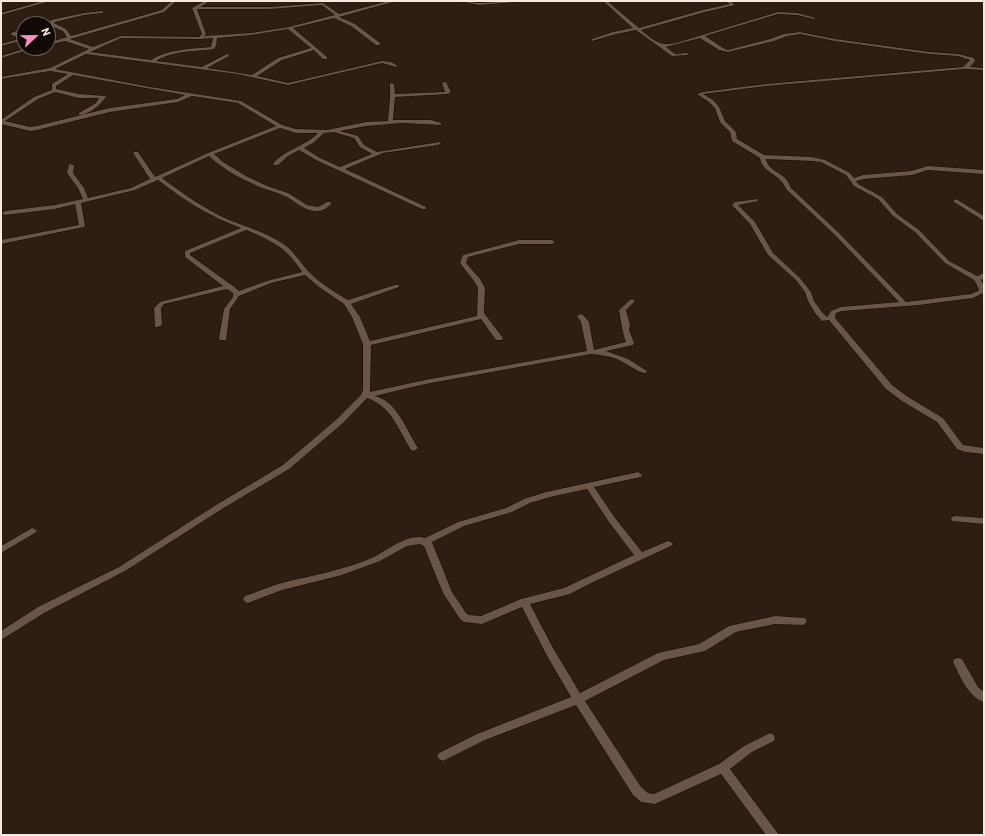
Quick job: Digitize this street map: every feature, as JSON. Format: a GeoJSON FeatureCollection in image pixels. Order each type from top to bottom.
{"type":"FeatureCollection","features":[{"type":"Feature","properties":{"kind":"street"},"geometry":{"type":"LineString","coordinates":[[1,14],[48,1]]}},
{"type":"Feature","properties":{"kind":"street"},"geometry":{"type":"LineString","coordinates":[[194,8],[208,1]]}},
{"type":"Feature","properties":{"kind":"street"},"geometry":{"type":"LineString","coordinates":[[1,78],[51,69],[121,37],[200,38],[251,34],[289,28],[394,1]]}},
{"type":"Feature","properties":{"kind":"street"},"geometry":{"type":"LineString","coordinates":[[461,1],[479,4],[516,1]]}},
{"type":"Feature","properties":{"kind":"street"},"geometry":{"type":"LineString","coordinates":[[605,1],[657,45],[662,46],[674,55],[687,54]]}},
{"type":"Feature","properties":{"kind":"street"},"geometry":{"type":"LineString","coordinates":[[56,42],[163,11],[172,2]]}},
{"type":"Feature","properties":{"kind":"street"},"geometry":{"type":"LineString","coordinates":[[594,40],[616,33],[733,5],[729,2]]}},
{"type":"Feature","properties":{"kind":"street"},"geometry":{"type":"LineString","coordinates":[[194,8],[270,8],[323,4],[336,15],[353,25],[378,44]]}},
{"type":"Feature","properties":{"kind":"street"},"geometry":{"type":"LineString","coordinates":[[194,8],[204,34],[200,38]]}},
{"type":"Feature","properties":{"kind":"street"},"geometry":{"type":"LineString","coordinates":[[56,20],[84,14],[102,12]]}},
{"type":"Feature","properties":{"kind":"street"},"geometry":{"type":"LineString","coordinates":[[662,46],[778,13],[797,14],[814,18]]}},
{"type":"Feature","properties":{"kind":"street"},"geometry":{"type":"LineString","coordinates":[[56,26],[63,29],[68,35],[67,39]]}},
{"type":"Feature","properties":{"kind":"street"},"geometry":{"type":"LineString","coordinates":[[289,28],[325,58]]}},
{"type":"Feature","properties":{"kind":"street"},"geometry":{"type":"LineString","coordinates":[[701,36],[721,49],[728,51],[786,35],[803,33],[835,40],[962,55],[973,61],[964,68]]}},
{"type":"Feature","properties":{"kind":"street"},"geometry":{"type":"LineString","coordinates":[[151,62],[161,56],[179,51],[212,48],[215,37]]}},
{"type":"Feature","properties":{"kind":"street"},"geometry":{"type":"LineString","coordinates":[[67,39],[94,49]]}},
{"type":"Feature","properties":{"kind":"street"},"geometry":{"type":"LineString","coordinates":[[1,45],[16,40]]}},
{"type":"Feature","properties":{"kind":"street"},"geometry":{"type":"LineString","coordinates":[[254,76],[280,59],[314,49]]}},
{"type":"Feature","properties":{"kind":"street"},"geometry":{"type":"LineString","coordinates":[[1,57],[16,53]]}},
{"type":"Feature","properties":{"kind":"street"},"geometry":{"type":"LineString","coordinates":[[87,53],[203,68],[254,76],[288,84],[382,62],[390,63],[396,66]]}},
{"type":"Feature","properties":{"kind":"street"},"geometry":{"type":"LineString","coordinates":[[203,68],[227,55]]}},
{"type":"Feature","properties":{"kind":"street"},"geometry":{"type":"LineString","coordinates":[[831,318],[833,312],[841,309],[973,296],[981,292],[982,289],[977,279],[947,262],[930,243],[895,215],[880,198],[861,188],[852,181],[851,176],[848,174],[823,161],[800,157],[763,157],[736,142],[733,132],[723,122],[717,108],[709,99],[700,96],[700,94],[755,86],[964,68],[984,69]]}},
{"type":"Feature","properties":{"kind":"street"},"geometry":{"type":"LineString","coordinates":[[51,69],[239,102],[280,126],[296,131],[322,132],[366,124],[390,122],[424,121],[439,124]]}},
{"type":"Feature","properties":{"kind":"street"},"geometry":{"type":"LineString","coordinates":[[56,90],[54,90],[54,85],[74,73]]}},
{"type":"Feature","properties":{"kind":"street"},"geometry":{"type":"LineString","coordinates":[[393,96],[411,96],[449,92],[444,83]]}},
{"type":"Feature","properties":{"kind":"street"},"geometry":{"type":"LineString","coordinates":[[390,122],[393,96],[392,84]]}},
{"type":"Feature","properties":{"kind":"street"},"geometry":{"type":"LineString","coordinates":[[1,122],[36,98],[56,90],[79,96],[103,97],[98,104],[74,119]]}},
{"type":"Feature","properties":{"kind":"street"},"geometry":{"type":"LineString","coordinates":[[1,122],[30,129],[37,128],[110,110],[178,100],[193,94]]}},
{"type":"Feature","properties":{"kind":"street"},"geometry":{"type":"LineString","coordinates":[[411,96],[418,102]]}},
{"type":"Feature","properties":{"kind":"street"},"geometry":{"type":"LineString","coordinates":[[88,111],[110,110]]}},
{"type":"Feature","properties":{"kind":"street"},"geometry":{"type":"LineString","coordinates":[[5,212],[51,208],[133,189],[210,154],[280,126]]}},
{"type":"Feature","properties":{"kind":"street"},"geometry":{"type":"LineString","coordinates":[[332,131],[356,137],[362,146],[376,154]]}},
{"type":"Feature","properties":{"kind":"street"},"geometry":{"type":"LineString","coordinates":[[276,164],[284,156],[317,138],[322,132]]}},
{"type":"Feature","properties":{"kind":"street"},"geometry":{"type":"LineString","coordinates":[[340,169],[376,154],[391,150],[438,143]]}},
{"type":"Feature","properties":{"kind":"street"},"geometry":{"type":"LineString","coordinates":[[300,148],[318,159],[424,208]]}},
{"type":"Feature","properties":{"kind":"street"},"geometry":{"type":"LineString","coordinates":[[1,636],[41,610],[122,569],[219,507],[286,467],[324,436],[365,396],[367,390],[367,344],[356,317],[347,303],[321,286],[306,273],[291,253],[279,244],[247,228],[206,211],[157,179],[136,153]]}},
{"type":"Feature","properties":{"kind":"street"},"geometry":{"type":"LineString","coordinates":[[210,154],[214,159],[244,176],[263,186],[284,194],[312,209],[325,207],[329,203]]}},
{"type":"Feature","properties":{"kind":"street"},"geometry":{"type":"LineString","coordinates":[[763,157],[764,163],[784,180],[789,189],[800,198],[809,210],[836,233],[904,304]]}},
{"type":"Feature","properties":{"kind":"street"},"geometry":{"type":"LineString","coordinates":[[71,165],[70,173],[81,188],[86,200]]}},
{"type":"Feature","properties":{"kind":"street"},"geometry":{"type":"LineString","coordinates":[[852,181],[863,177],[912,173],[925,169],[984,172]]}},
{"type":"Feature","properties":{"kind":"street"},"geometry":{"type":"LineString","coordinates":[[756,200],[737,203],[735,205],[754,223],[770,254],[798,279],[808,292],[811,302],[819,313],[825,319],[831,318]]}},
{"type":"Feature","properties":{"kind":"street"},"geometry":{"type":"LineString","coordinates":[[956,201],[984,219]]}},
{"type":"Feature","properties":{"kind":"street"},"geometry":{"type":"LineString","coordinates":[[1,242],[82,226],[78,202]]}},
{"type":"Feature","properties":{"kind":"street"},"geometry":{"type":"LineString","coordinates":[[234,291],[188,256],[187,252],[247,228]]}},
{"type":"Feature","properties":{"kind":"street"},"geometry":{"type":"LineString","coordinates":[[367,344],[481,317],[482,290],[479,283],[463,263],[465,256],[519,242],[552,242]]}},
{"type":"Feature","properties":{"kind":"street"},"geometry":{"type":"LineString","coordinates":[[158,325],[157,308],[162,303],[245,290],[306,273]]}},
{"type":"Feature","properties":{"kind":"street"},"geometry":{"type":"LineString","coordinates":[[977,279],[984,275]]}},
{"type":"Feature","properties":{"kind":"street"},"geometry":{"type":"LineString","coordinates":[[347,303],[397,286]]}},
{"type":"Feature","properties":{"kind":"street"},"geometry":{"type":"LineString","coordinates":[[223,338],[227,309],[234,291]]}},
{"type":"Feature","properties":{"kind":"street"},"geometry":{"type":"LineString","coordinates":[[365,396],[425,382],[594,352],[630,343],[625,330],[626,325],[622,310],[632,302]]}},
{"type":"Feature","properties":{"kind":"street"},"geometry":{"type":"LineString","coordinates":[[480,313],[499,338]]}},
{"type":"Feature","properties":{"kind":"street"},"geometry":{"type":"LineString","coordinates":[[581,316],[585,322],[594,352]]}},
{"type":"Feature","properties":{"kind":"street"},"geometry":{"type":"LineString","coordinates":[[831,318],[889,387],[905,399],[940,420],[960,447],[984,451]]}},
{"type":"Feature","properties":{"kind":"street"},"geometry":{"type":"LineString","coordinates":[[594,352],[612,355],[634,364],[643,372]]}},
{"type":"Feature","properties":{"kind":"street"},"geometry":{"type":"LineString","coordinates":[[365,396],[377,397],[393,411],[414,448]]}},
{"type":"Feature","properties":{"kind":"street"},"geometry":{"type":"LineString","coordinates":[[248,599],[281,588],[340,573],[377,559],[405,543],[417,540],[426,541],[461,524],[509,510],[527,501],[549,494],[638,475]]}},
{"type":"Feature","properties":{"kind":"street"},"geometry":{"type":"LineString","coordinates":[[590,486],[612,520],[640,556]]}},
{"type":"Feature","properties":{"kind":"street"},"geometry":{"type":"LineString","coordinates":[[955,519],[984,521]]}},
{"type":"Feature","properties":{"kind":"street"},"geometry":{"type":"LineString","coordinates":[[1,550],[32,531]]}},
{"type":"Feature","properties":{"kind":"street"},"geometry":{"type":"LineString","coordinates":[[426,541],[448,593],[463,616],[471,620],[482,620],[504,609],[524,602],[574,588],[668,544]]}},
{"type":"Feature","properties":{"kind":"street"},"geometry":{"type":"LineString","coordinates":[[524,602],[535,626],[579,699],[637,791],[645,798],[655,799],[723,768],[748,749],[770,738]]}},
{"type":"Feature","properties":{"kind":"street"},"geometry":{"type":"LineString","coordinates":[[443,756],[481,737],[579,699],[662,656],[697,650],[732,629],[775,620],[802,621]]}},
{"type":"Feature","properties":{"kind":"street"},"geometry":{"type":"LineString","coordinates":[[958,662],[974,690],[984,698]]}},
{"type":"Feature","properties":{"kind":"street"},"geometry":{"type":"LineString","coordinates":[[723,768],[773,835]]}}]}
